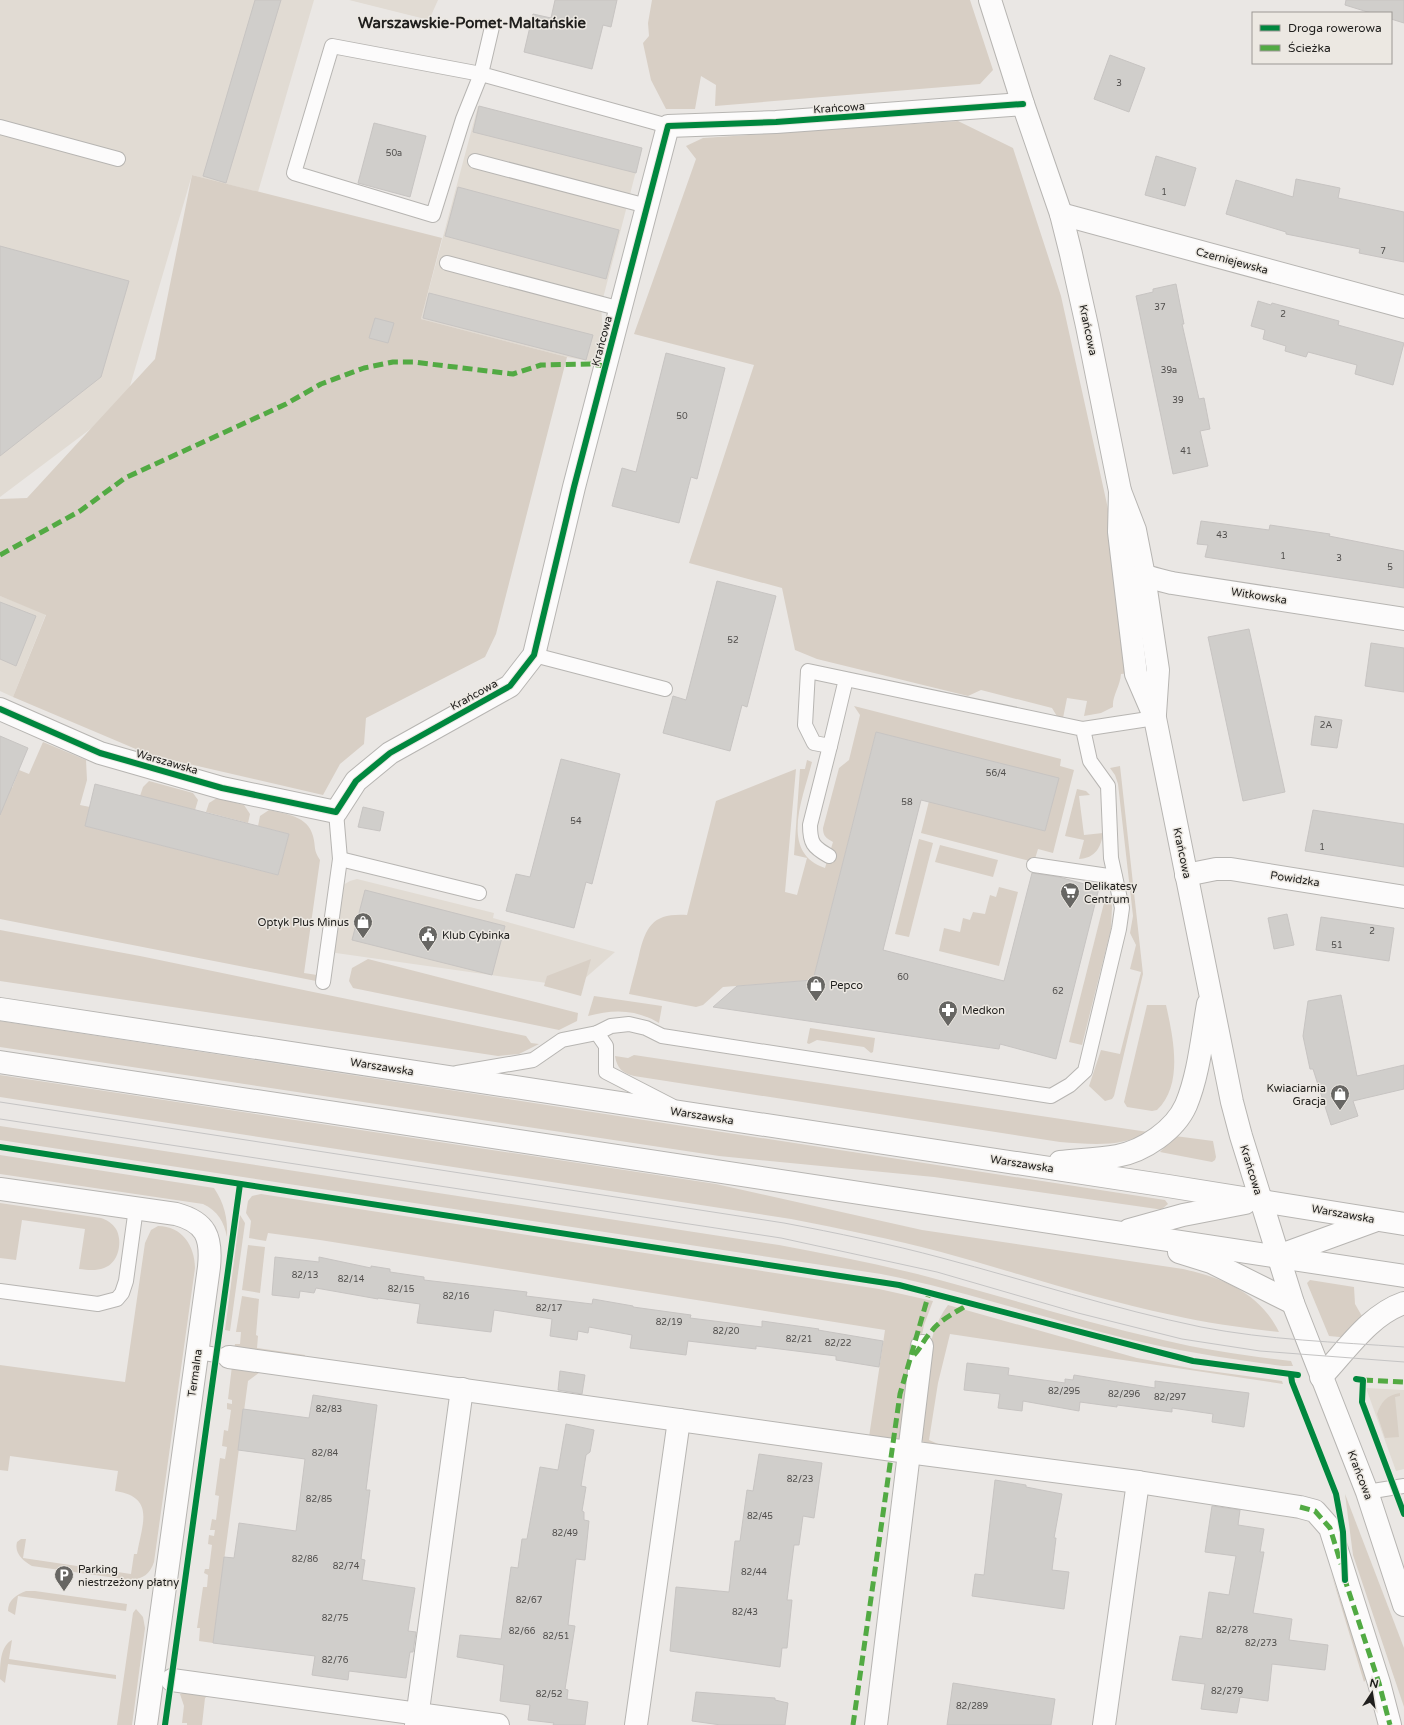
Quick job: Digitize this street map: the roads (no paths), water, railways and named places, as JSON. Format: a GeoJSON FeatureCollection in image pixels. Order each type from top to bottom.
{"type":"FeatureCollection","features":[{"type":"Feature","properties":{"kind":"street","name":"Krańcowa"},"geometry":{"type":"LineString","coordinates":[[990,0],[1023,104],[1061,214],[1087,326],[1120,491],[1135,530],[1144,576],[1158,670],[1155,718]]}},
{"type":"Feature","properties":{"kind":"street","name":"Krańcowa"},"geometry":{"type":"LineString","coordinates":[[336,812],[356,781],[390,753],[510,686],[534,655],[574,488],[668,126],[776,122],[1023,104]]}},
{"type":"Feature","properties":{"kind":"street","name":"Czerniejewska"},"geometry":{"type":"LineString","coordinates":[[1061,214],[1404,307]]}},
{"type":"Feature","properties":{"kind":"street","name":"Krańcowa"},"geometry":{"type":"LineString","coordinates":[[1120,491],[1119,532],[1136,674],[1155,718],[1232,1102],[1260,1200],[1293,1303],[1321,1377],[1368,1492],[1404,1605]]}},
{"type":"Feature","properties":{"kind":"street","name":"Witkowska"},"geometry":{"type":"LineString","coordinates":[[1122,556],[1135,571],[1144,576],[1172,583],[1404,618]]}},
{"type":"Feature","properties":{"kind":"street","name":"Warszawska"},"geometry":{"type":"LineString","coordinates":[[0,709],[100,753],[222,788],[336,812]]}},
{"type":"Feature","properties":{"kind":"street","name":"Powidzka"},"geometry":{"type":"LineString","coordinates":[[1186,875],[1231,869],[1404,897]]}},
{"type":"Feature","properties":{"kind":"street"},"geometry":{"type":"LineString","coordinates":[[1027,1165],[1118,1156],[1150,1143],[1171,1126],[1186,1106],[1192,1084],[1210,993]]}},
{"type":"Feature","properties":{"kind":"street","name":"Warszawska"},"geometry":{"type":"LineString","coordinates":[[0,1009],[1260,1200],[1404,1224]]}},
{"type":"Feature","properties":{"kind":"street"},"geometry":{"type":"LineString","coordinates":[[0,1062],[1404,1276]]}},
{"type":"Feature","properties":{"kind":"street"},"geometry":{"type":"LineString","coordinates":[[1168,1186],[1182,1198],[1184,1206],[1183,1215]]}},
{"type":"Feature","properties":{"kind":"street","name":"Termalna"},"geometry":{"type":"LineString","coordinates":[[0,1188],[164,1212],[190,1219],[201,1226],[206,1234],[210,1256],[162,1679],[146,1725]]}},
{"type":"Feature","properties":{"kind":"street"},"geometry":{"type":"LineString","coordinates":[[1121,1232],[1183,1215],[1260,1200]]}},
{"type":"Feature","properties":{"kind":"street"},"geometry":{"type":"LineString","coordinates":[[1277,1256],[1375,1220]]}},
{"type":"Feature","properties":{"kind":"street"},"geometry":{"type":"LineString","coordinates":[[1121,1232],[1211,1262],[1293,1303]]}},
{"type":"Feature","properties":{"kind":"street"},"geometry":{"type":"LineString","coordinates":[[1321,1377],[1376,1319],[1391,1308],[1404,1303]]}},
{"type":"Feature","properties":{"kind":"street"},"geometry":{"type":"LineString","coordinates":[[876,1725],[922,1346]]}},
{"type":"Feature","properties":{"kind":"street"},"geometry":{"type":"LineString","coordinates":[[229,1357],[910,1452],[1138,1482],[1300,1507],[1315,1511],[1330,1528],[1345,1580],[1379,1683],[1390,1725]]}},
{"type":"Feature","properties":{"kind":"street"},"geometry":{"type":"LineString","coordinates":[[417,1719],[462,1389]]}},
{"type":"Feature","properties":{"kind":"street"},"geometry":{"type":"LineString","coordinates":[[636,1725],[679,1420]]}},
{"type":"Feature","properties":{"kind":"street"},"geometry":{"type":"LineString","coordinates":[[1104,1725],[1138,1482]]}},
{"type":"Feature","properties":{"kind":"street"},"geometry":{"type":"LineString","coordinates":[[162,1679],[417,1719],[498,1725]]}},
{"type":"Feature","properties":{"kind":"lane"},"geometry":{"type":"LineString","coordinates":[[492,27],[481,74],[463,119],[433,215],[294,173],[332,46],[481,74],[668,126]]}},
{"type":"Feature","properties":{"kind":"lane"},"geometry":{"type":"LineString","coordinates":[[0,127],[118,159]]}},
{"type":"Feature","properties":{"kind":"lane"},"geometry":{"type":"LineString","coordinates":[[475,161],[647,206]]}},
{"type":"Feature","properties":{"kind":"lane"},"geometry":{"type":"LineString","coordinates":[[447,263],[621,309]]}},
{"type":"Feature","properties":{"kind":"lane"},"geometry":{"type":"LineString","coordinates":[[534,655],[665,689]]}},
{"type":"Feature","properties":{"kind":"lane"},"geometry":{"type":"LineString","coordinates":[[830,746],[814,744],[805,724],[808,671],[1083,729],[1155,718]]}},
{"type":"Feature","properties":{"kind":"lane"},"geometry":{"type":"LineString","coordinates":[[829,856],[817,849],[810,838],[810,825],[846,679]]}},
{"type":"Feature","properties":{"kind":"lane"},"geometry":{"type":"LineString","coordinates":[[441,1076],[533,1060],[562,1040],[597,1033],[611,1026],[629,1024],[646,1028],[662,1036],[1051,1096],[1070,1085],[1085,1071],[1119,929],[1122,908],[1111,858],[1108,786],[1090,762],[1083,729]]}},
{"type":"Feature","properties":{"kind":"lane"},"geometry":{"type":"LineString","coordinates":[[323,982],[340,859],[336,812]]}},
{"type":"Feature","properties":{"kind":"lane"},"geometry":{"type":"LineString","coordinates":[[340,859],[479,893]]}},
{"type":"Feature","properties":{"kind":"lane"},"geometry":{"type":"LineString","coordinates":[[1034,865],[1115,876]]}},
{"type":"Feature","properties":{"kind":"lane"},"geometry":{"type":"LineString","coordinates":[[597,1033],[606,1046],[606,1072],[686,1113]]}},
{"type":"Feature","properties":{"kind":"lane"},"geometry":{"type":"LineString","coordinates":[[0,1291],[98,1304],[117,1299],[122,1293],[126,1281],[136,1208]]}},
{"type":"Feature","properties":{"kind":"lane"},"geometry":{"type":"LineString","coordinates":[[198,1352],[229,1357]]}},
{"type":"Feature","properties":{"kind":"lane"},"geometry":{"type":"LineString","coordinates":[[1368,1492],[1404,1486]]}},
{"type":"Feature","properties":{"kind":"tram line"},"geometry":{"type":"LineString","coordinates":[[0,1102],[784,1223],[922,1253],[1168,1320],[1201,1327],[1277,1338],[1404,1347]]}},
{"type":"Feature","properties":{"kind":"tram line"},"geometry":{"type":"LineString","coordinates":[[0,1119],[781,1238],[937,1272],[1078,1313],[1182,1339],[1260,1351],[1404,1362]]}},
{"type":"Feature","properties":{"kind":"place","name":"Delikatesy Centrum"},"geometry":{"type":"Point","coordinates":[1070,909]}},
{"type":"Feature","properties":{"kind":"place","name":"Optyk Plus Minus"},"geometry":{"type":"Point","coordinates":[363,939]}},
{"type":"Feature","properties":{"kind":"place","name":"Klub Cybinka"},"geometry":{"type":"Point","coordinates":[428,952]}},
{"type":"Feature","properties":{"kind":"place","name":"Pepco"},"geometry":{"type":"Point","coordinates":[816,1002]}},
{"type":"Feature","properties":{"kind":"place","name":"Medkon"},"geometry":{"type":"Point","coordinates":[948,1027]}},
{"type":"Feature","properties":{"kind":"place","name":"Kwiaciarnia Gracja"},"geometry":{"type":"Point","coordinates":[1340,1111]}},
{"type":"Feature","properties":{"kind":"place","name":"Parking niestrzeżony płatny"},"geometry":{"type":"Point","coordinates":[64,1592]}},
{"type":"Feature","properties":{"kind":"district","name":"Warszawskie-Pomet-Maltańskie"},"geometry":{"type":"Point","coordinates":[472,23]}}]}
